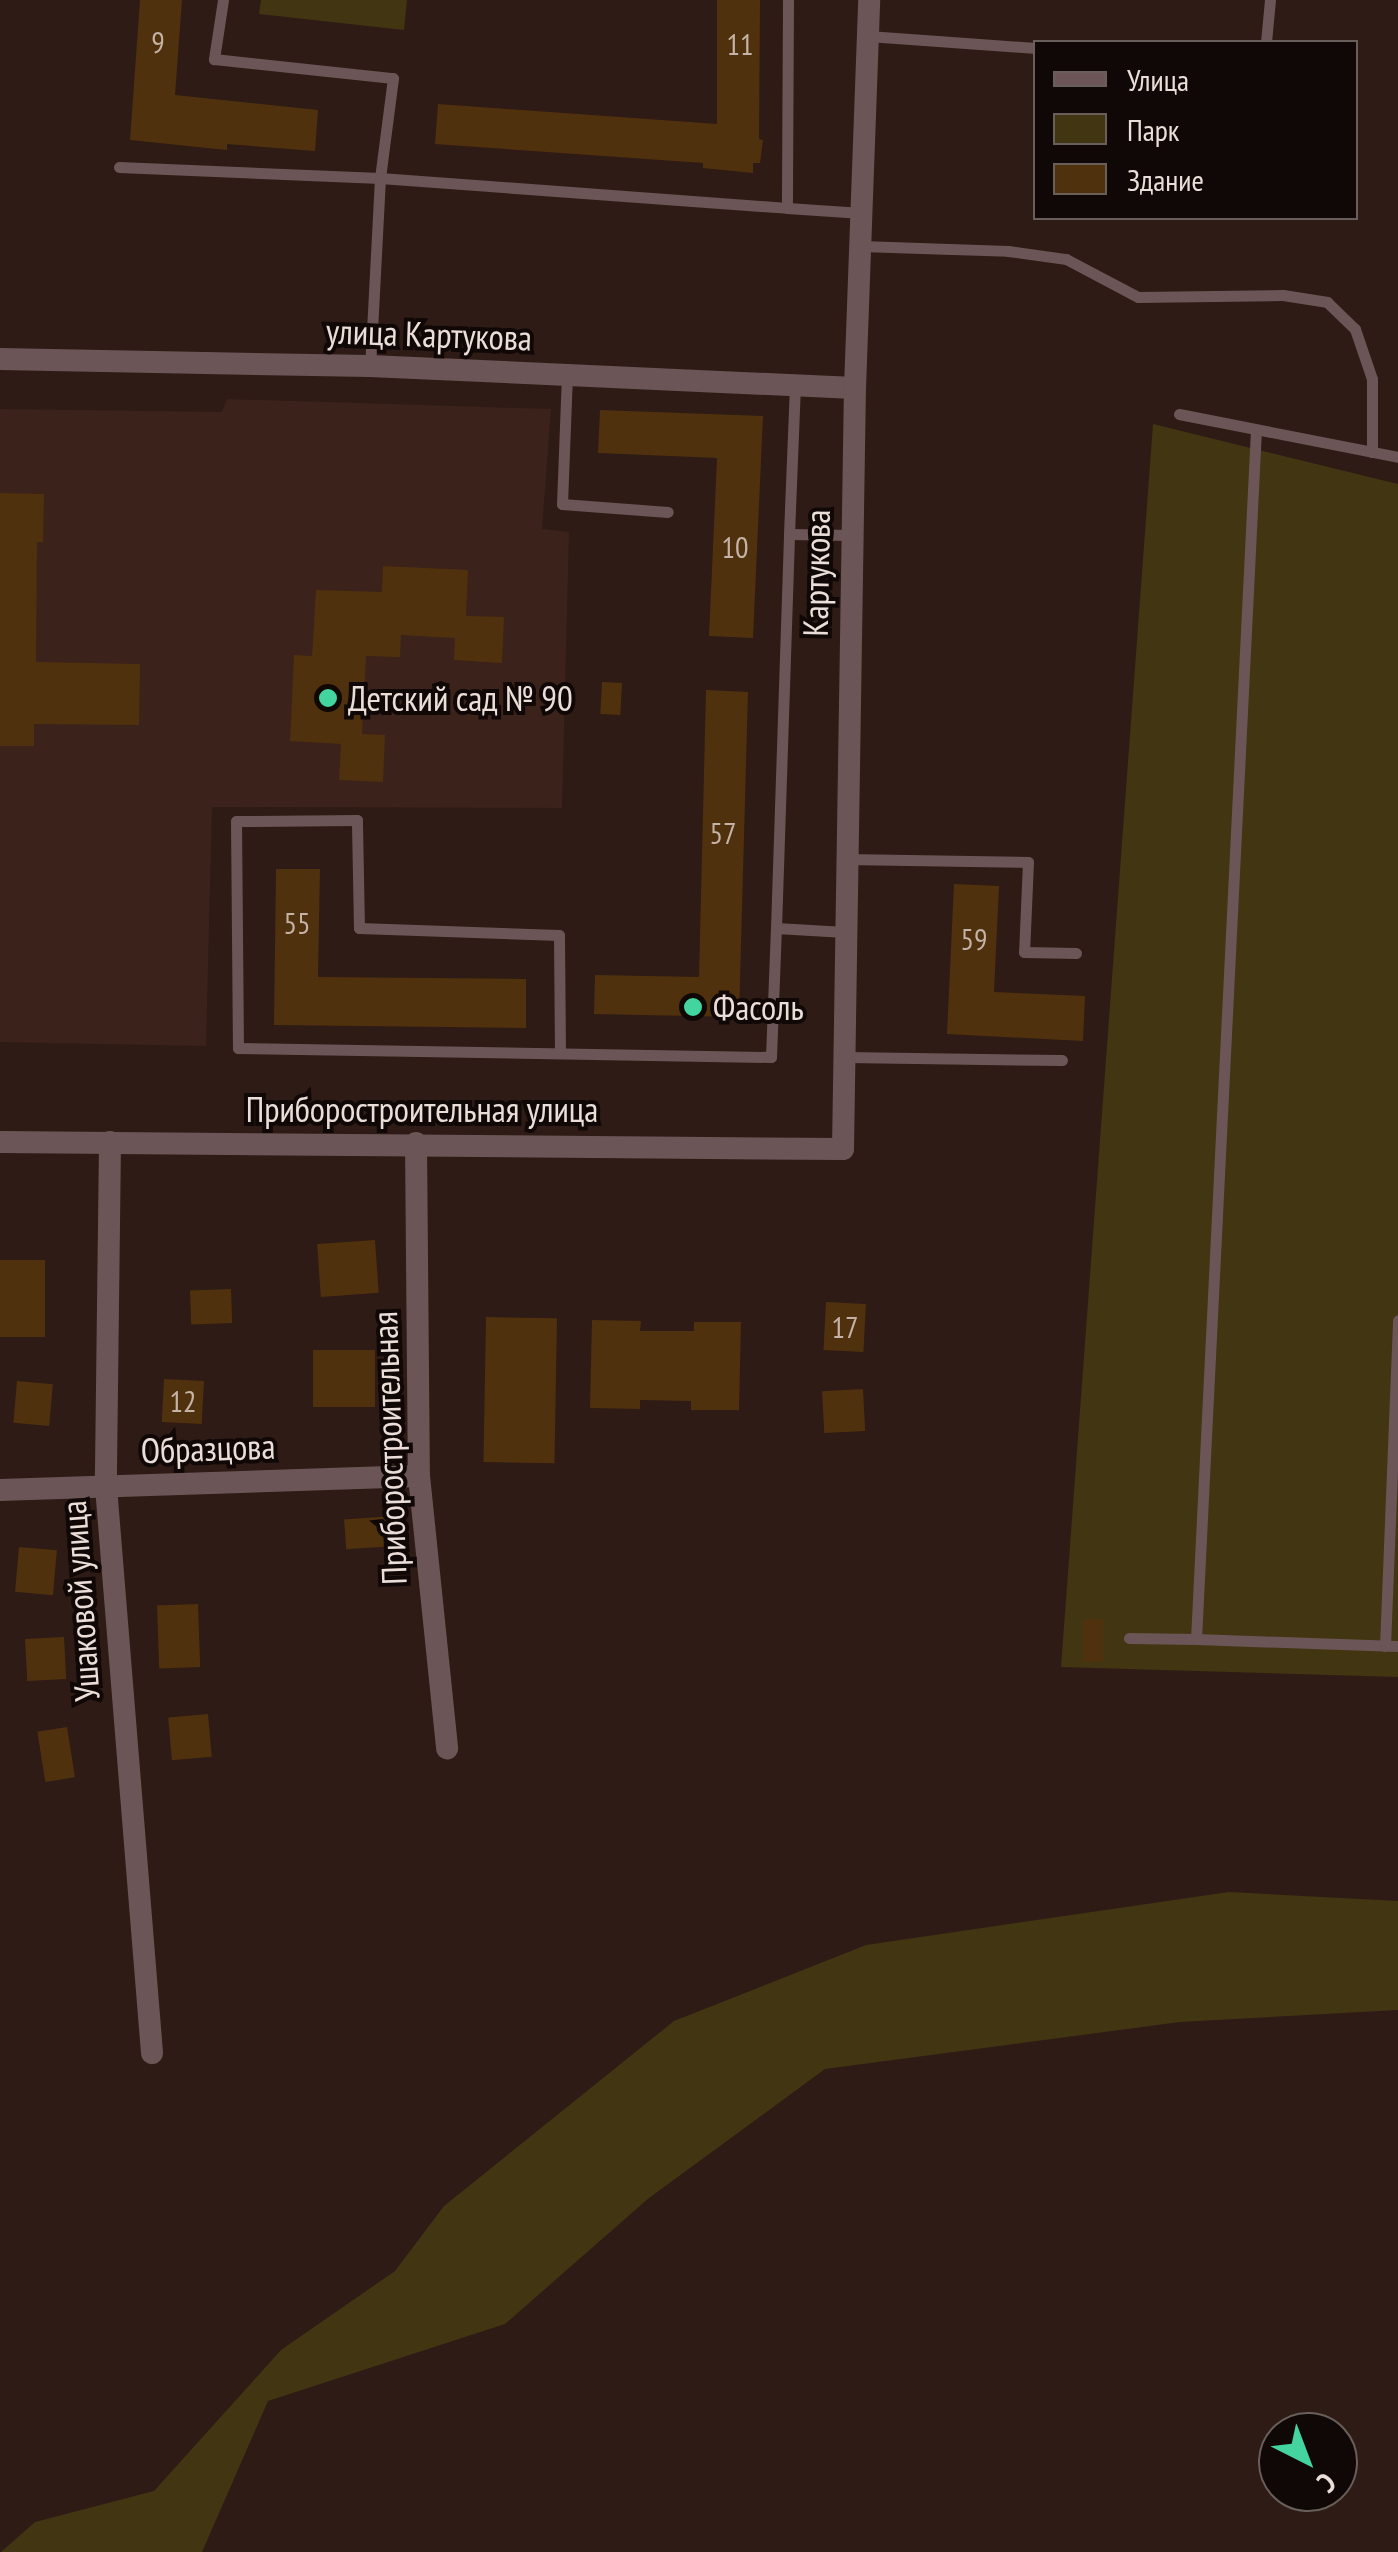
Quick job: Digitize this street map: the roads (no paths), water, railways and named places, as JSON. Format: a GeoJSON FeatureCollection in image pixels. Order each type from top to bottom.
{"type":"FeatureCollection","features":[{"type":"Feature","properties":{"kind":"street","name":"Картукова"},"geometry":{"type":"LineString","coordinates":[[842,1148],[855,388],[868,0]]}},
{"type":"Feature","properties":{"kind":"street","name":"улица Картукова"},"geometry":{"type":"LineString","coordinates":[[0,359],[370,366],[855,388]]}},
{"type":"Feature","properties":{"kind":"street","name":"Приборостроительная улица"},"geometry":{"type":"LineString","coordinates":[[0,1142],[842,1148]]}},
{"type":"Feature","properties":{"kind":"street","name":"Ушаковой улица"},"geometry":{"type":"LineString","coordinates":[[110,1142],[106,1487],[152,2054]]}},
{"type":"Feature","properties":{"kind":"street","name":"Приборостроительная"},"geometry":{"type":"LineString","coordinates":[[416,1144],[419,1476],[447,1749]]}},
{"type":"Feature","properties":{"kind":"street","name":"Образцова"},"geometry":{"type":"LineString","coordinates":[[0,1490],[419,1476]]}},
{"type":"Feature","properties":{"kind":"lane"},"geometry":{"type":"LineString","coordinates":[[222,0],[214,60],[392,78],[380,178],[370,366]]}},
{"type":"Feature","properties":{"kind":"lane"},"geometry":{"type":"LineString","coordinates":[[787,208],[788,0]]}},
{"type":"Feature","properties":{"kind":"lane"},"geometry":{"type":"LineString","coordinates":[[1266,40],[1270,0]]}},
{"type":"Feature","properties":{"kind":"lane"},"geometry":{"type":"LineString","coordinates":[[868,36],[1033,48]]}},
{"type":"Feature","properties":{"kind":"lane"},"geometry":{"type":"LineString","coordinates":[[119,167],[380,178],[862,213]]}},
{"type":"Feature","properties":{"kind":"lane"},"geometry":{"type":"LineString","coordinates":[[861,246],[1008,250],[1066,259],[1138,297],[1283,295],[1327,302],[1355,329],[1372,379],[1372,452]]}},
{"type":"Feature","properties":{"kind":"lane"},"geometry":{"type":"LineString","coordinates":[[567,374],[562,504],[668,512]]}},
{"type":"Feature","properties":{"kind":"lane"},"geometry":{"type":"LineString","coordinates":[[560,1052],[559,936],[358,928],[357,820],[236,821],[238,1048],[771,1057],[794,385]]}},
{"type":"Feature","properties":{"kind":"lane"},"geometry":{"type":"LineString","coordinates":[[1179,414],[1398,457]]}},
{"type":"Feature","properties":{"kind":"lane"},"geometry":{"type":"LineString","coordinates":[[1196,1639],[1256,429]]}},
{"type":"Feature","properties":{"kind":"lane"},"geometry":{"type":"LineString","coordinates":[[789,534],[852,535]]}},
{"type":"Feature","properties":{"kind":"lane"},"geometry":{"type":"LineString","coordinates":[[845,858],[1028,862],[1024,952],[1076,953]]}},
{"type":"Feature","properties":{"kind":"lane"},"geometry":{"type":"LineString","coordinates":[[776,928],[845,932]]}},
{"type":"Feature","properties":{"kind":"lane"},"geometry":{"type":"LineString","coordinates":[[845,1057],[1062,1060]]}},
{"type":"Feature","properties":{"kind":"lane"},"geometry":{"type":"LineString","coordinates":[[1129,1638],[1392,1646],[1398,1320]]}},
{"type":"Feature","properties":{"kind":"place","name":"Детский сад № 90"},"geometry":{"type":"Point","coordinates":[328,698]}},
{"type":"Feature","properties":{"kind":"place","name":"Фасоль"},"geometry":{"type":"Point","coordinates":[693,1007]}}]}
